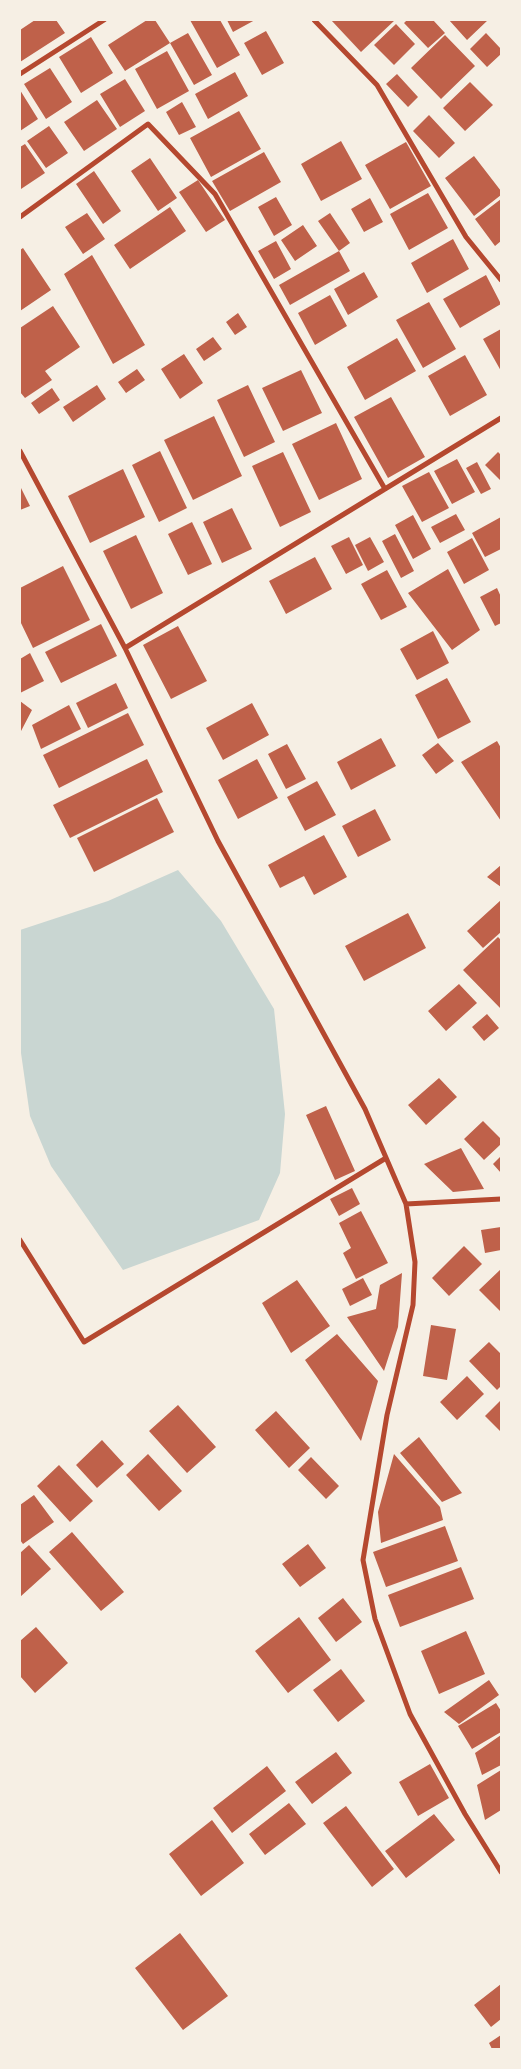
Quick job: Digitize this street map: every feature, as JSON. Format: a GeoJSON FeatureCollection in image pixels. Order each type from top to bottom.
{"type":"FeatureCollection","features":[{"type":"Feature","properties":{"kind":"street"},"geometry":{"type":"LineString","coordinates":[[20,74],[104,20]]}},
{"type":"Feature","properties":{"kind":"street"},"geometry":{"type":"LineString","coordinates":[[314,20],[377,85],[466,237],[501,280]]}},
{"type":"Feature","properties":{"kind":"street"},"geometry":{"type":"LineString","coordinates":[[20,217],[148,124],[215,194],[385,489]]}},
{"type":"Feature","properties":{"kind":"street"},"geometry":{"type":"LineString","coordinates":[[125,648],[501,418]]}},
{"type":"Feature","properties":{"kind":"street"},"geometry":{"type":"LineString","coordinates":[[20,451],[125,648],[218,841],[365,1109],[406,1204],[415,1262],[414,1305],[387,1415],[363,1560],[375,1619],[410,1714],[501,1872]]}},
{"type":"Feature","properties":{"kind":"street"},"geometry":{"type":"LineString","coordinates":[[20,1240],[84,1342],[386,1158]]}},
{"type":"Feature","properties":{"kind":"street"},"geometry":{"type":"LineString","coordinates":[[406,1204],[501,1199]]}},
{"type":"Feature","properties":{"kind":"shaded area"},"geometry":{"type":"Polygon","coordinates":[[[178,870],[221,921],[274,1009],[285,1114],[280,1173],[259,1220],[123,1270],[51,1166],[30,1116],[20,1046],[20,930],[108,901],[178,870]]]}},
{"type":"Feature","properties":{"kind":"building"},"geometry":{"type":"Polygon","coordinates":[[[35,20],[56,20],[65,33],[20,62],[20,30],[35,20]]]}},
{"type":"Feature","properties":{"kind":"building"},"geometry":{"type":"Polygon","coordinates":[[[147,20],[155,20],[170,43],[125,71],[108,45],[147,20]]]}},
{"type":"Feature","properties":{"kind":"building"},"geometry":{"type":"Polygon","coordinates":[[[190,20],[220,20],[240,55],[217,68],[190,20]]]}},
{"type":"Feature","properties":{"kind":"building"},"geometry":{"type":"Polygon","coordinates":[[[227,20],[255,20],[233,32],[227,20]]]}},
{"type":"Feature","properties":{"kind":"building"},"geometry":{"type":"Polygon","coordinates":[[[331,20],[395,20],[361,52],[331,20]]]}},
{"type":"Feature","properties":{"kind":"building"},"geometry":{"type":"Polygon","coordinates":[[[407,20],[433,20],[445,33],[428,48],[404,23],[407,20]]]}},
{"type":"Feature","properties":{"kind":"building"},"geometry":{"type":"Polygon","coordinates":[[[449,20],[488,20],[467,40],[449,20]]]}},
{"type":"Feature","properties":{"kind":"building"},"geometry":{"type":"Polygon","coordinates":[[[396,24],[415,44],[394,65],[374,45],[396,24]]]}},
{"type":"Feature","properties":{"kind":"building"},"geometry":{"type":"Polygon","coordinates":[[[266,31],[284,63],[262,75],[244,43],[266,31]]]}},
{"type":"Feature","properties":{"kind":"building"},"geometry":{"type":"Polygon","coordinates":[[[188,33],[212,75],[194,85],[170,43],[188,33]]]}},
{"type":"Feature","properties":{"kind":"building"},"geometry":{"type":"Polygon","coordinates":[[[486,33],[501,49],[501,54],[487,67],[470,49],[486,33]]]}},
{"type":"Feature","properties":{"kind":"building"},"geometry":{"type":"Polygon","coordinates":[[[445,35],[475,66],[441,99],[411,68],[445,35]]]}},
{"type":"Feature","properties":{"kind":"building"},"geometry":{"type":"Polygon","coordinates":[[[91,37],[113,73],[81,93],[59,57],[91,37]]]}},
{"type":"Feature","properties":{"kind":"building"},"geometry":{"type":"Polygon","coordinates":[[[167,51],[189,91],[157,109],[135,69],[167,51]]]}},
{"type":"Feature","properties":{"kind":"building"},"geometry":{"type":"Polygon","coordinates":[[[50,68],[72,102],[46,119],[24,84],[50,68]]]}},
{"type":"Feature","properties":{"kind":"building"},"geometry":{"type":"Polygon","coordinates":[[[235,72],[248,96],[208,119],[195,94],[235,72]]]}},
{"type":"Feature","properties":{"kind":"building"},"geometry":{"type":"Polygon","coordinates":[[[397,74],[418,97],[408,107],[386,84],[397,74]]]}},
{"type":"Feature","properties":{"kind":"building"},"geometry":{"type":"Polygon","coordinates":[[[125,79],[145,111],[120,127],[100,94],[125,79]]]}},
{"type":"Feature","properties":{"kind":"building"},"geometry":{"type":"Polygon","coordinates":[[[470,82],[493,105],[465,131],[443,108],[470,82]]]}},
{"type":"Feature","properties":{"kind":"building"},"geometry":{"type":"Polygon","coordinates":[[[20,90],[38,119],[20,131],[20,90]]]}},
{"type":"Feature","properties":{"kind":"building"},"geometry":{"type":"Polygon","coordinates":[[[97,100],[117,129],[84,151],[64,122],[97,100]]]}},
{"type":"Feature","properties":{"kind":"building"},"geometry":{"type":"Polygon","coordinates":[[[182,102],[196,127],[179,135],[166,112],[182,102]]]}},
{"type":"Feature","properties":{"kind":"building"},"geometry":{"type":"Polygon","coordinates":[[[239,111],[261,149],[211,177],[190,138],[239,111]]]}},
{"type":"Feature","properties":{"kind":"building"},"geometry":{"type":"Polygon","coordinates":[[[429,115],[455,143],[439,158],[413,131],[429,115]]]}},
{"type":"Feature","properties":{"kind":"building"},"geometry":{"type":"Polygon","coordinates":[[[49,126],[68,153],[46,168],[27,141],[49,126]]]}},
{"type":"Feature","properties":{"kind":"building"},"geometry":{"type":"Polygon","coordinates":[[[341,141],[362,179],[321,201],[301,164],[341,141]]]}},
{"type":"Feature","properties":{"kind":"building"},"geometry":{"type":"Polygon","coordinates":[[[406,142],[431,186],[390,209],[365,165],[406,142]]]}},
{"type":"Feature","properties":{"kind":"building"},"geometry":{"type":"Polygon","coordinates":[[[25,144],[45,173],[21,189],[20,147],[25,144]]]}},
{"type":"Feature","properties":{"kind":"building"},"geometry":{"type":"Polygon","coordinates":[[[264,152],[281,182],[230,211],[212,181],[264,152]]]}},
{"type":"Feature","properties":{"kind":"building"},"geometry":{"type":"Polygon","coordinates":[[[474,156],[501,191],[501,195],[474,216],[445,178],[474,156]]]}},
{"type":"Feature","properties":{"kind":"building"},"geometry":{"type":"Polygon","coordinates":[[[150,158],[177,198],[158,211],[131,171],[150,158]]]}},
{"type":"Feature","properties":{"kind":"building"},"geometry":{"type":"Polygon","coordinates":[[[94,171],[121,211],[103,224],[76,184],[94,171]]]}},
{"type":"Feature","properties":{"kind":"building"},"geometry":{"type":"Polygon","coordinates":[[[198,180],[225,220],[206,232],[179,192],[198,180]]]}},
{"type":"Feature","properties":{"kind":"building"},"geometry":{"type":"Polygon","coordinates":[[[428,193],[448,228],[409,250],[390,214],[428,193]]]}},
{"type":"Feature","properties":{"kind":"building"},"geometry":{"type":"Polygon","coordinates":[[[276,197],[292,225],[274,236],[258,207],[276,197]]]}},
{"type":"Feature","properties":{"kind":"building"},"geometry":{"type":"Polygon","coordinates":[[[370,198],[383,222],[364,232],[351,209],[370,198]]]}},
{"type":"Feature","properties":{"kind":"building"},"geometry":{"type":"Polygon","coordinates":[[[501,199],[501,241],[495,246],[475,219],[501,199]]]}},
{"type":"Feature","properties":{"kind":"building"},"geometry":{"type":"Polygon","coordinates":[[[170,207],[186,231],[130,269],[114,245],[170,207]]]}},
{"type":"Feature","properties":{"kind":"building"},"geometry":{"type":"Polygon","coordinates":[[[87,213],[105,239],[83,254],[65,227],[87,213]]]}},
{"type":"Feature","properties":{"kind":"building"},"geometry":{"type":"Polygon","coordinates":[[[330,213],[350,243],[339,251],[318,221],[330,213]]]}},
{"type":"Feature","properties":{"kind":"building"},"geometry":{"type":"Polygon","coordinates":[[[303,225],[317,246],[295,261],[281,240],[303,225]]]}},
{"type":"Feature","properties":{"kind":"building"},"geometry":{"type":"Polygon","coordinates":[[[453,239],[469,269],[427,293],[411,263],[453,239]]]}},
{"type":"Feature","properties":{"kind":"building"},"geometry":{"type":"Polygon","coordinates":[[[276,241],[291,269],[274,279],[258,251],[276,241]]]}},
{"type":"Feature","properties":{"kind":"building"},"geometry":{"type":"Polygon","coordinates":[[[23,248],[51,290],[20,311],[20,250],[23,248]]]}},
{"type":"Feature","properties":{"kind":"building"},"geometry":{"type":"Polygon","coordinates":[[[339,251],[350,271],[290,305],[279,285],[339,251]]]}},
{"type":"Feature","properties":{"kind":"building"},"geometry":{"type":"Polygon","coordinates":[[[92,255],[145,345],[113,364],[64,274],[92,255]]]}},
{"type":"Feature","properties":{"kind":"building"},"geometry":{"type":"Polygon","coordinates":[[[364,272],[378,297],[348,315],[334,289],[364,272]]]}},
{"type":"Feature","properties":{"kind":"building"},"geometry":{"type":"Polygon","coordinates":[[[486,275],[501,304],[460,328],[443,299],[486,275]]]}},
{"type":"Feature","properties":{"kind":"building"},"geometry":{"type":"Polygon","coordinates":[[[330,295],[347,326],[315,345],[298,313],[330,295]]]}},
{"type":"Feature","properties":{"kind":"building"},"geometry":{"type":"Polygon","coordinates":[[[429,302],[456,349],[423,368],[396,320],[429,302]]]}},
{"type":"Feature","properties":{"kind":"building"},"geometry":{"type":"Polygon","coordinates":[[[53,306],[80,347],[45,371],[52,380],[25,398],[20,392],[20,328],[53,306]]]}},
{"type":"Feature","properties":{"kind":"building"},"geometry":{"type":"Polygon","coordinates":[[[238,313],[247,327],[235,335],[226,322],[238,313]]]}},
{"type":"Feature","properties":{"kind":"building"},"geometry":{"type":"Polygon","coordinates":[[[501,329],[501,371],[483,339],[501,329]]]}},
{"type":"Feature","properties":{"kind":"building"},"geometry":{"type":"Polygon","coordinates":[[[213,337],[222,349],[204,361],[196,349],[213,337]]]}},
{"type":"Feature","properties":{"kind":"building"},"geometry":{"type":"Polygon","coordinates":[[[397,338],[416,371],[365,400],[347,367],[397,338]]]}},
{"type":"Feature","properties":{"kind":"building"},"geometry":{"type":"Polygon","coordinates":[[[184,354],[203,383],[180,399],[161,369],[184,354]]]}},
{"type":"Feature","properties":{"kind":"building"},"geometry":{"type":"Polygon","coordinates":[[[465,355],[487,395],[450,416],[428,376],[465,355]]]}},
{"type":"Feature","properties":{"kind":"building"},"geometry":{"type":"Polygon","coordinates":[[[137,369],[145,380],[126,393],[118,382],[137,369]]]}},
{"type":"Feature","properties":{"kind":"building"},"geometry":{"type":"Polygon","coordinates":[[[301,370],[322,413],[283,431],[262,388],[301,370]]]}},
{"type":"Feature","properties":{"kind":"building"},"geometry":{"type":"Polygon","coordinates":[[[97,385],[106,399],[73,422],[63,407],[97,385]]]}},
{"type":"Feature","properties":{"kind":"building"},"geometry":{"type":"Polygon","coordinates":[[[248,385],[275,442],[244,457],[217,400],[248,385]]]}},
{"type":"Feature","properties":{"kind":"building"},"geometry":{"type":"Polygon","coordinates":[[[52,388],[60,400],[39,414],[31,403],[52,388]]]}},
{"type":"Feature","properties":{"kind":"building"},"geometry":{"type":"Polygon","coordinates":[[[391,397],[425,457],[388,478],[354,417],[391,397]]]}},
{"type":"Feature","properties":{"kind":"building"},"geometry":{"type":"Polygon","coordinates":[[[214,416],[242,476],[193,500],[164,440],[214,416]]]}},
{"type":"Feature","properties":{"kind":"building"},"geometry":{"type":"Polygon","coordinates":[[[336,423],[362,479],[319,500],[292,444],[336,423]]]}},
{"type":"Feature","properties":{"kind":"building"},"geometry":{"type":"Polygon","coordinates":[[[160,451],[187,508],[159,522],[132,465],[160,451]]]}},
{"type":"Feature","properties":{"kind":"building"},"geometry":{"type":"Polygon","coordinates":[[[283,452],[311,512],[280,527],[252,466],[283,452]]]}},
{"type":"Feature","properties":{"kind":"building"},"geometry":{"type":"Polygon","coordinates":[[[498,452],[501,455],[501,481],[485,465],[498,452]]]}},
{"type":"Feature","properties":{"kind":"building"},"geometry":{"type":"Polygon","coordinates":[[[457,459],[475,492],[452,504],[434,471],[457,459]]]}},
{"type":"Feature","properties":{"kind":"building"},"geometry":{"type":"Polygon","coordinates":[[[477,462],[491,489],[481,494],[466,468],[477,462]]]}},
{"type":"Feature","properties":{"kind":"building"},"geometry":{"type":"Polygon","coordinates":[[[123,469],[145,517],[90,543],[68,496],[123,469]]]}},
{"type":"Feature","properties":{"kind":"building"},"geometry":{"type":"Polygon","coordinates":[[[429,472],[449,508],[422,522],[402,486],[429,472]]]}},
{"type":"Feature","properties":{"kind":"building"},"geometry":{"type":"Polygon","coordinates":[[[20,486],[30,506],[20,510],[20,486]]]}},
{"type":"Feature","properties":{"kind":"building"},"geometry":{"type":"Polygon","coordinates":[[[232,508],[252,549],[222,563],[203,522],[232,508]]]}},
{"type":"Feature","properties":{"kind":"building"},"geometry":{"type":"Polygon","coordinates":[[[456,514],[465,530],[440,543],[431,527],[456,514]]]}},
{"type":"Feature","properties":{"kind":"building"},"geometry":{"type":"Polygon","coordinates":[[[413,515],[431,549],[413,559],[395,525],[413,515]]]}},
{"type":"Feature","properties":{"kind":"building"},"geometry":{"type":"Polygon","coordinates":[[[501,517],[501,549],[485,557],[472,533],[501,517]]]}},
{"type":"Feature","properties":{"kind":"building"},"geometry":{"type":"Polygon","coordinates":[[[192,522],[212,564],[188,575],[168,534],[192,522]]]}},
{"type":"Feature","properties":{"kind":"building"},"geometry":{"type":"Polygon","coordinates":[[[395,534],[414,571],[401,578],[382,541],[395,534]]]}},
{"type":"Feature","properties":{"kind":"building"},"geometry":{"type":"Polygon","coordinates":[[[136,535],[163,593],[131,609],[103,551],[136,535]]]}},
{"type":"Feature","properties":{"kind":"building"},"geometry":{"type":"Polygon","coordinates":[[[349,537],[363,565],[346,574],[331,546],[349,537]]]}},
{"type":"Feature","properties":{"kind":"building"},"geometry":{"type":"Polygon","coordinates":[[[370,537],[384,562],[368,571],[355,545],[370,537]]]}},
{"type":"Feature","properties":{"kind":"building"},"geometry":{"type":"Polygon","coordinates":[[[472,538],[489,570],[464,584],[447,552],[472,538]]]}},
{"type":"Feature","properties":{"kind":"building"},"geometry":{"type":"Polygon","coordinates":[[[315,557],[332,589],[286,614],[269,581],[315,557]]]}},
{"type":"Feature","properties":{"kind":"building"},"geometry":{"type":"Polygon","coordinates":[[[63,566],[90,620],[33,648],[20,621],[20,588],[63,566]]]}},
{"type":"Feature","properties":{"kind":"building"},"geometry":{"type":"Polygon","coordinates":[[[448,569],[480,630],[452,650],[408,593],[448,569]]]}},
{"type":"Feature","properties":{"kind":"building"},"geometry":{"type":"Polygon","coordinates":[[[387,570],[407,607],[381,620],[361,584],[387,570]]]}},
{"type":"Feature","properties":{"kind":"building"},"geometry":{"type":"Polygon","coordinates":[[[497,588],[501,597],[501,623],[495,626],[480,597],[497,588]]]}},
{"type":"Feature","properties":{"kind":"building"},"geometry":{"type":"Polygon","coordinates":[[[101,624],[117,656],[61,683],[45,652],[101,624]]]}},
{"type":"Feature","properties":{"kind":"building"},"geometry":{"type":"Polygon","coordinates":[[[178,626],[207,681],[171,699],[143,645],[178,626]]]}},
{"type":"Feature","properties":{"kind":"building"},"geometry":{"type":"Polygon","coordinates":[[[433,631],[449,663],[417,680],[400,649],[433,631]]]}},
{"type":"Feature","properties":{"kind":"building"},"geometry":{"type":"Polygon","coordinates":[[[30,653],[44,681],[20,693],[20,659],[30,653]]]}},
{"type":"Feature","properties":{"kind":"building"},"geometry":{"type":"Polygon","coordinates":[[[447,678],[471,722],[438,739],[415,695],[447,678]]]}},
{"type":"Feature","properties":{"kind":"building"},"geometry":{"type":"Polygon","coordinates":[[[116,683],[128,708],[88,728],[76,703],[116,683]]]}},
{"type":"Feature","properties":{"kind":"building"},"geometry":{"type":"Polygon","coordinates":[[[20,701],[32,710],[20,733],[20,701]]]}},
{"type":"Feature","properties":{"kind":"building"},"geometry":{"type":"Polygon","coordinates":[[[252,703],[269,735],[223,760],[206,728],[252,703]]]}},
{"type":"Feature","properties":{"kind":"building"},"geometry":{"type":"Polygon","coordinates":[[[69,705],[81,729],[41,749],[32,725],[69,705]]]}},
{"type":"Feature","properties":{"kind":"building"},"geometry":{"type":"Polygon","coordinates":[[[128,713],[144,745],[59,788],[43,755],[128,713]]]}},
{"type":"Feature","properties":{"kind":"building"},"geometry":{"type":"Polygon","coordinates":[[[381,738],[396,766],[351,790],[337,762],[381,738]]]}},
{"type":"Feature","properties":{"kind":"building"},"geometry":{"type":"Polygon","coordinates":[[[497,741],[501,748],[501,821],[461,762],[497,741]]]}},
{"type":"Feature","properties":{"kind":"building"},"geometry":{"type":"Polygon","coordinates":[[[438,743],[454,761],[436,774],[422,755],[438,743]]]}},
{"type":"Feature","properties":{"kind":"building"},"geometry":{"type":"Polygon","coordinates":[[[287,744],[306,779],[286,789],[268,754],[287,744]]]}},
{"type":"Feature","properties":{"kind":"building"},"geometry":{"type":"Polygon","coordinates":[[[147,759],[163,792],[70,838],[53,805],[147,759]]]}},
{"type":"Feature","properties":{"kind":"building"},"geometry":{"type":"Polygon","coordinates":[[[257,759],[278,798],[238,819],[218,780],[257,759]]]}},
{"type":"Feature","properties":{"kind":"building"},"geometry":{"type":"Polygon","coordinates":[[[317,781],[336,815],[305,831],[287,797],[317,781]]]}},
{"type":"Feature","properties":{"kind":"building"},"geometry":{"type":"Polygon","coordinates":[[[157,798],[174,832],[94,872],[77,838],[157,798]]]}},
{"type":"Feature","properties":{"kind":"building"},"geometry":{"type":"Polygon","coordinates":[[[375,809],[391,840],[358,857],[342,826],[375,809]]]}},
{"type":"Feature","properties":{"kind":"building"},"geometry":{"type":"Polygon","coordinates":[[[324,835],[347,877],[314,895],[304,876],[280,888],[268,865],[324,835]]]}},
{"type":"Feature","properties":{"kind":"building"},"geometry":{"type":"Polygon","coordinates":[[[501,865],[501,887],[487,877],[501,865]]]}},
{"type":"Feature","properties":{"kind":"building"},"geometry":{"type":"Polygon","coordinates":[[[501,900],[501,932],[483,948],[467,931],[501,900]]]}},
{"type":"Feature","properties":{"kind":"building"},"geometry":{"type":"Polygon","coordinates":[[[408,913],[426,948],[364,981],[345,946],[408,913]]]}},
{"type":"Feature","properties":{"kind":"building"},"geometry":{"type":"Polygon","coordinates":[[[498,937],[501,940],[501,1009],[463,970],[498,937]]]}},
{"type":"Feature","properties":{"kind":"building"},"geometry":{"type":"Polygon","coordinates":[[[459,984],[477,1003],[446,1031],[428,1011],[459,984]]]}},
{"type":"Feature","properties":{"kind":"building"},"geometry":{"type":"Polygon","coordinates":[[[487,1014],[499,1028],[484,1041],[472,1027],[487,1014]]]}},
{"type":"Feature","properties":{"kind":"building"},"geometry":{"type":"Polygon","coordinates":[[[439,1078],[457,1097],[426,1125],[408,1105],[439,1078]]]}},
{"type":"Feature","properties":{"kind":"building"},"geometry":{"type":"Polygon","coordinates":[[[326,1106],[355,1171],[335,1180],[306,1115],[326,1106]]]}},
{"type":"Feature","properties":{"kind":"building"},"geometry":{"type":"Polygon","coordinates":[[[483,1121],[501,1139],[501,1144],[484,1160],[464,1139],[483,1121]]]}},
{"type":"Feature","properties":{"kind":"building"},"geometry":{"type":"Polygon","coordinates":[[[461,1148],[484,1189],[453,1192],[424,1164],[461,1148]]]}},
{"type":"Feature","properties":{"kind":"building"},"geometry":{"type":"Polygon","coordinates":[[[501,1156],[501,1173],[493,1164],[501,1156]]]}},
{"type":"Feature","properties":{"kind":"building"},"geometry":{"type":"Polygon","coordinates":[[[352,1188],[360,1204],[339,1216],[330,1199],[352,1188]]]}},
{"type":"Feature","properties":{"kind":"building"},"geometry":{"type":"Polygon","coordinates":[[[361,1211],[388,1263],[356,1279],[343,1253],[351,1248],[339,1223],[361,1211]]]}},
{"type":"Feature","properties":{"kind":"building"},"geometry":{"type":"Polygon","coordinates":[[[501,1227],[501,1250],[485,1253],[481,1230],[501,1227]]]}},
{"type":"Feature","properties":{"kind":"building"},"geometry":{"type":"Polygon","coordinates":[[[464,1246],[482,1264],[449,1296],[432,1278],[464,1246]]]}},
{"type":"Feature","properties":{"kind":"building"},"geometry":{"type":"Polygon","coordinates":[[[501,1269],[501,1312],[479,1290],[501,1269]]]}},
{"type":"Feature","properties":{"kind":"building"},"geometry":{"type":"Polygon","coordinates":[[[402,1273],[398,1327],[384,1371],[347,1317],[376,1309],[380,1285],[402,1273]]]}},
{"type":"Feature","properties":{"kind":"building"},"geometry":{"type":"Polygon","coordinates":[[[363,1278],[372,1295],[350,1306],[342,1289],[363,1278]]]}},
{"type":"Feature","properties":{"kind":"building"},"geometry":{"type":"Polygon","coordinates":[[[297,1280],[330,1326],[291,1353],[262,1303],[297,1280]]]}},
{"type":"Feature","properties":{"kind":"building"},"geometry":{"type":"Polygon","coordinates":[[[431,1325],[456,1329],[447,1380],[423,1376],[431,1325]]]}},
{"type":"Feature","properties":{"kind":"building"},"geometry":{"type":"Polygon","coordinates":[[[337,1334],[378,1381],[361,1441],[305,1360],[337,1334]]]}},
{"type":"Feature","properties":{"kind":"building"},"geometry":{"type":"Polygon","coordinates":[[[489,1342],[501,1354],[501,1386],[497,1390],[469,1361],[489,1342]]]}},
{"type":"Feature","properties":{"kind":"building"},"geometry":{"type":"Polygon","coordinates":[[[467,1376],[484,1394],[457,1420],[440,1402],[467,1376]]]}},
{"type":"Feature","properties":{"kind":"building"},"geometry":{"type":"Polygon","coordinates":[[[501,1400],[501,1432],[485,1416],[501,1400]]]}},
{"type":"Feature","properties":{"kind":"building"},"geometry":{"type":"Polygon","coordinates":[[[178,1405],[216,1447],[187,1473],[149,1431],[178,1405]]]}},
{"type":"Feature","properties":{"kind":"building"},"geometry":{"type":"Polygon","coordinates":[[[276,1411],[310,1448],[289,1468],[255,1430],[276,1411]]]}},
{"type":"Feature","properties":{"kind":"building"},"geometry":{"type":"Polygon","coordinates":[[[419,1437],[462,1493],[442,1502],[400,1453],[419,1437]]]}},
{"type":"Feature","properties":{"kind":"building"},"geometry":{"type":"Polygon","coordinates":[[[102,1440],[124,1464],[97,1488],[76,1465],[102,1440]]]}},
{"type":"Feature","properties":{"kind":"building"},"geometry":{"type":"Polygon","coordinates":[[[148,1454],[182,1491],[159,1511],[126,1475],[148,1454]]]}},
{"type":"Feature","properties":{"kind":"building"},"geometry":{"type":"Polygon","coordinates":[[[394,1454],[440,1507],[443,1520],[381,1543],[378,1512],[394,1454]]]}},
{"type":"Feature","properties":{"kind":"building"},"geometry":{"type":"Polygon","coordinates":[[[311,1457],[339,1486],[326,1499],[298,1470],[311,1457]]]}},
{"type":"Feature","properties":{"kind":"building"},"geometry":{"type":"Polygon","coordinates":[[[59,1465],[93,1501],[70,1522],[37,1486],[59,1465]]]}},
{"type":"Feature","properties":{"kind":"building"},"geometry":{"type":"Polygon","coordinates":[[[34,1495],[54,1522],[23,1544],[20,1540],[20,1505],[34,1495]]]}},
{"type":"Feature","properties":{"kind":"building"},"geometry":{"type":"Polygon","coordinates":[[[445,1526],[458,1561],[386,1587],[373,1552],[445,1526]]]}},
{"type":"Feature","properties":{"kind":"building"},"geometry":{"type":"Polygon","coordinates":[[[72,1532],[124,1592],[101,1611],[49,1552],[72,1532]]]}},
{"type":"Feature","properties":{"kind":"building"},"geometry":{"type":"Polygon","coordinates":[[[308,1544],[326,1568],[300,1587],[282,1564],[308,1544]]]}},
{"type":"Feature","properties":{"kind":"building"},"geometry":{"type":"Polygon","coordinates":[[[29,1545],[51,1569],[20,1597],[20,1553],[29,1545]]]}},
{"type":"Feature","properties":{"kind":"building"},"geometry":{"type":"Polygon","coordinates":[[[461,1567],[474,1599],[400,1627],[388,1595],[461,1567]]]}},
{"type":"Feature","properties":{"kind":"building"},"geometry":{"type":"Polygon","coordinates":[[[343,1598],[362,1622],[336,1642],[318,1618],[343,1598]]]}},
{"type":"Feature","properties":{"kind":"building"},"geometry":{"type":"Polygon","coordinates":[[[299,1617],[331,1660],[288,1693],[255,1651],[299,1617]]]}},
{"type":"Feature","properties":{"kind":"building"},"geometry":{"type":"Polygon","coordinates":[[[36,1627],[68,1663],[35,1693],[20,1676],[20,1641],[36,1627]]]}},
{"type":"Feature","properties":{"kind":"building"},"geometry":{"type":"Polygon","coordinates":[[[466,1631],[485,1674],[439,1694],[421,1651],[466,1631]]]}},
{"type":"Feature","properties":{"kind":"building"},"geometry":{"type":"Polygon","coordinates":[[[341,1669],[365,1701],[338,1722],[313,1690],[341,1669]]]}},
{"type":"Feature","properties":{"kind":"building"},"geometry":{"type":"Polygon","coordinates":[[[489,1680],[499,1695],[459,1724],[444,1712],[489,1680]]]}},
{"type":"Feature","properties":{"kind":"building"},"geometry":{"type":"Polygon","coordinates":[[[496,1703],[501,1711],[501,1732],[472,1749],[458,1726],[496,1703]]]}},
{"type":"Feature","properties":{"kind":"building"},"geometry":{"type":"Polygon","coordinates":[[[501,1735],[501,1765],[482,1775],[475,1753],[501,1735]]]}},
{"type":"Feature","properties":{"kind":"building"},"geometry":{"type":"Polygon","coordinates":[[[336,1752],[352,1773],[312,1804],[295,1782],[336,1752]]]}},
{"type":"Feature","properties":{"kind":"building"},"geometry":{"type":"Polygon","coordinates":[[[430,1764],[449,1798],[418,1816],[399,1782],[430,1764]]]}},
{"type":"Feature","properties":{"kind":"building"},"geometry":{"type":"Polygon","coordinates":[[[267,1766],[286,1791],[232,1833],[213,1808],[267,1766]]]}},
{"type":"Feature","properties":{"kind":"building"},"geometry":{"type":"Polygon","coordinates":[[[501,1770],[501,1810],[485,1820],[477,1785],[501,1770]]]}},
{"type":"Feature","properties":{"kind":"building"},"geometry":{"type":"Polygon","coordinates":[[[289,1803],[306,1824],[265,1855],[249,1834],[289,1803]]]}},
{"type":"Feature","properties":{"kind":"building"},"geometry":{"type":"Polygon","coordinates":[[[346,1806],[394,1869],[372,1887],[323,1823],[346,1806]]]}},
{"type":"Feature","properties":{"kind":"building"},"geometry":{"type":"Polygon","coordinates":[[[434,1814],[455,1840],[406,1878],[385,1851],[434,1814]]]}},
{"type":"Feature","properties":{"kind":"building"},"geometry":{"type":"Polygon","coordinates":[[[212,1820],[244,1863],[201,1896],[169,1854],[212,1820]]]}},
{"type":"Feature","properties":{"kind":"building"},"geometry":{"type":"Polygon","coordinates":[[[180,1933],[228,1996],[183,2030],[135,1968],[180,1933]]]}},
{"type":"Feature","properties":{"kind":"building"},"geometry":{"type":"Polygon","coordinates":[[[501,1984],[501,2019],[491,2027],[474,2005],[501,1984]]]}},
{"type":"Feature","properties":{"kind":"building"},"geometry":{"type":"Polygon","coordinates":[[[501,2035],[501,2049],[492,2049],[489,2043],[501,2035]]]}}]}
